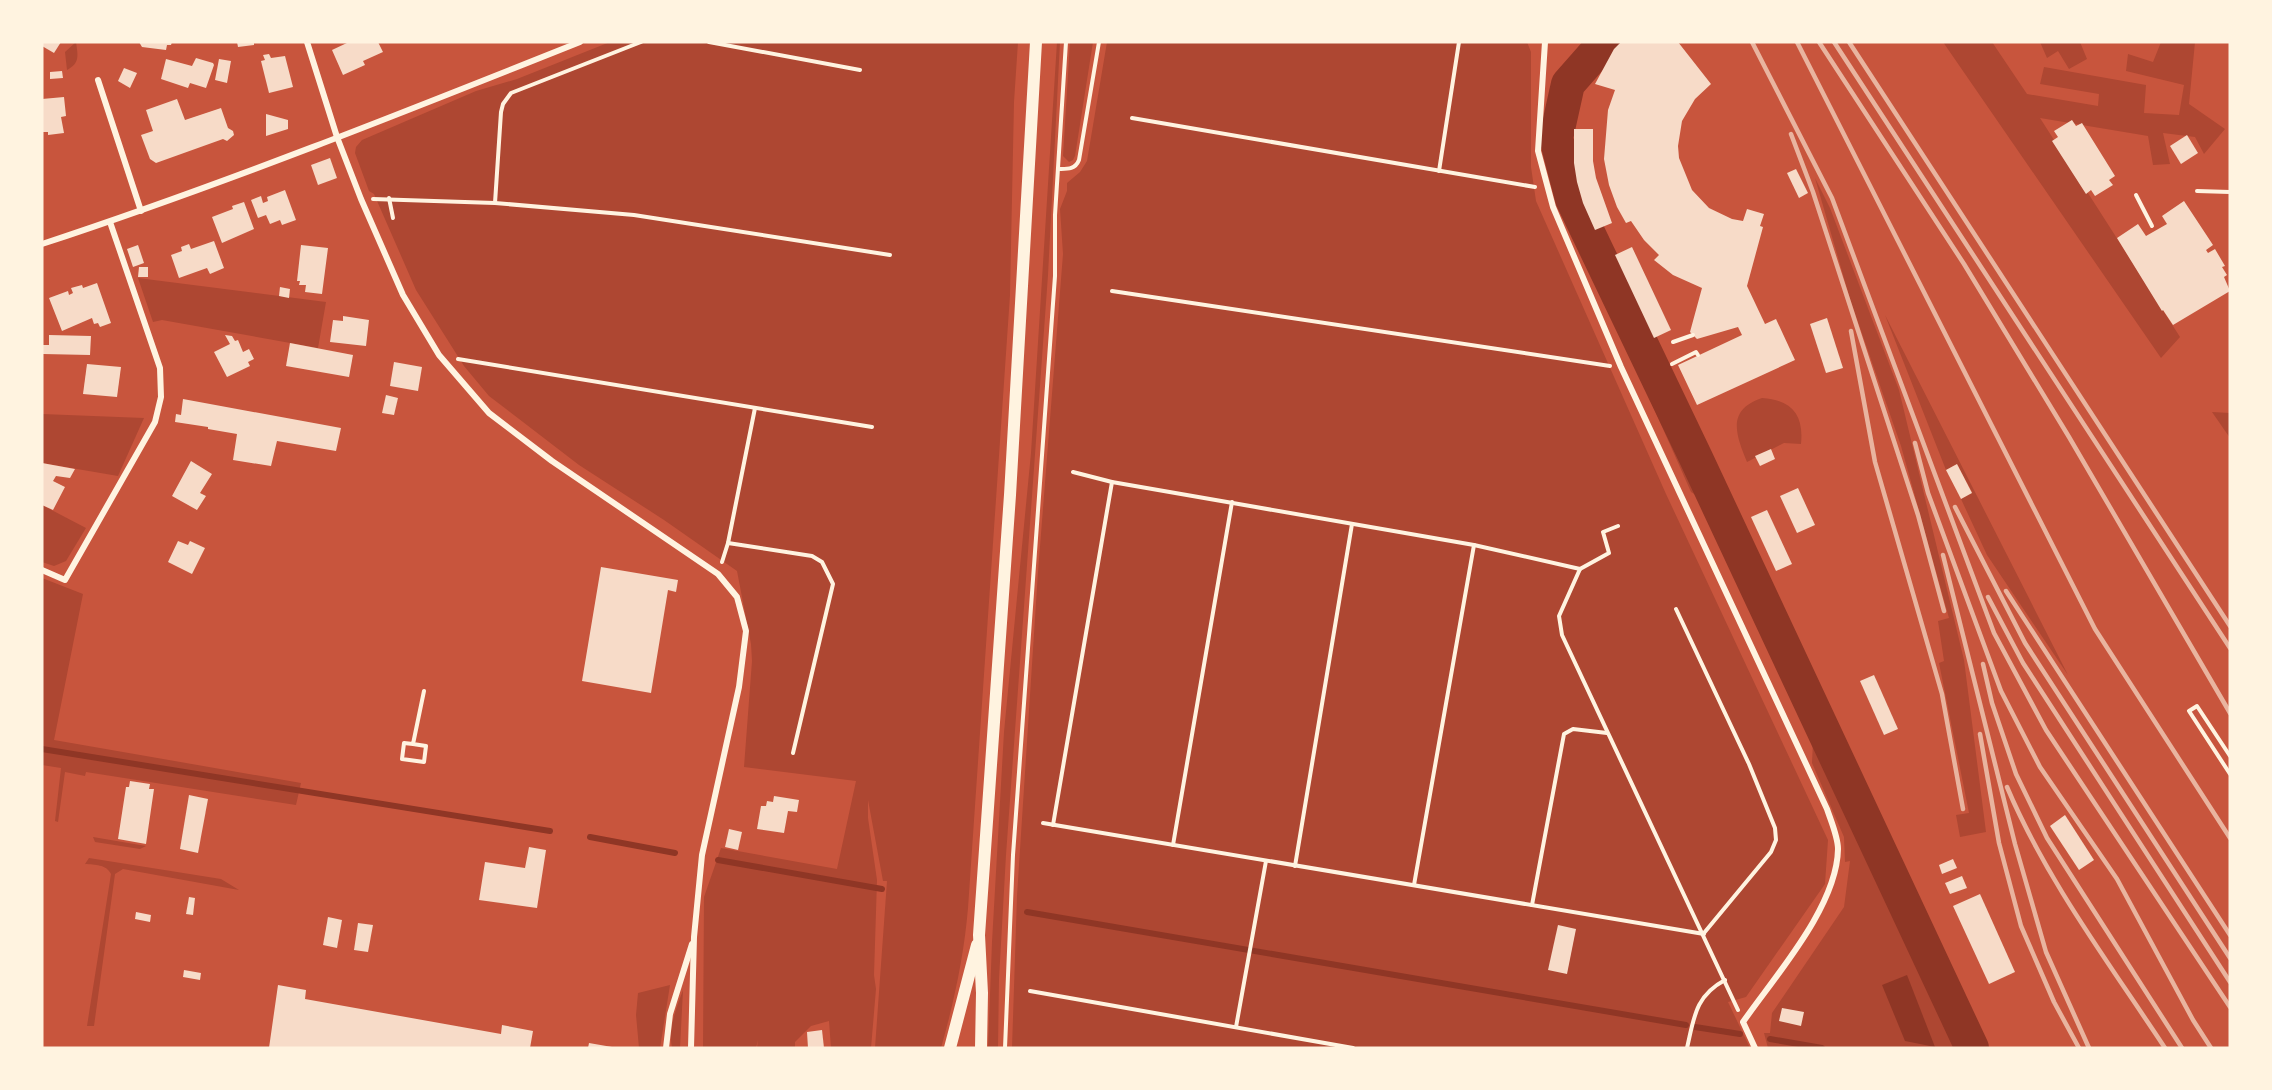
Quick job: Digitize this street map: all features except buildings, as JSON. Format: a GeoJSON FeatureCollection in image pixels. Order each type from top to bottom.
{"type":"FeatureCollection","features":[{"type":"Feature","properties":{"kind":"main road"},"geometry":{"type":"LineString","coordinates":[[981,1048],[982,993],[979,935],[1012,472],[1036,42]]}},
{"type":"Feature","properties":{"kind":"main road"},"geometry":{"type":"LineString","coordinates":[[950,1048],[979,935]]}},
{"type":"Feature","properties":{"kind":"street"},"geometry":{"type":"LineString","coordinates":[[307,42],[337,137],[361,199],[403,296],[439,355],[489,413],[552,461],[718,574],[737,597],[746,631],[739,687],[702,855],[694,937],[691,1048]]}},
{"type":"Feature","properties":{"kind":"street"},"geometry":{"type":"LineString","coordinates":[[42,244],[141,211],[580,42]]}},
{"type":"Feature","properties":{"kind":"street"},"geometry":{"type":"LineString","coordinates":[[1545,42],[1538,151],[1553,207],[1621,368],[1827,809],[1838,847],[1833,881],[1815,920],[1743,1022],[1755,1048]]}},
{"type":"Feature","properties":{"kind":"street"},"geometry":{"type":"LineString","coordinates":[[98,80],[141,211]]}},
{"type":"Feature","properties":{"kind":"street"},"geometry":{"type":"LineString","coordinates":[[42,570],[65,580],[155,422],[160,408],[162,386],[157,357],[110,222]]}},
{"type":"Feature","properties":{"kind":"street"},"geometry":{"type":"LineString","coordinates":[[666,1048],[670,1014],[694,937]]}},
{"type":"Feature","properties":{"kind":"path"},"geometry":{"type":"LineString","coordinates":[[495,203],[501,112],[511,93],[641,42]]}},
{"type":"Feature","properties":{"kind":"path"},"geometry":{"type":"LineString","coordinates":[[709,42],[860,70]]}},
{"type":"Feature","properties":{"kind":"path"},"geometry":{"type":"LineString","coordinates":[[1005,1048],[1009,912],[1054,288],[1055,215],[1066,42]]}},
{"type":"Feature","properties":{"kind":"path"},"geometry":{"type":"LineString","coordinates":[[1058,169],[1072,168],[1079,160],[1098,42]]}},
{"type":"Feature","properties":{"kind":"path"},"geometry":{"type":"LineString","coordinates":[[1439,171],[1459,42]]}},
{"type":"Feature","properties":{"kind":"path"},"geometry":{"type":"LineString","coordinates":[[1132,118],[1548,189]]}},
{"type":"Feature","properties":{"kind":"path"},"geometry":{"type":"LineString","coordinates":[[2197,192],[2230,192]]}},
{"type":"Feature","properties":{"kind":"path"},"geometry":{"type":"LineString","coordinates":[[2136,195],[2152,226]]}},
{"type":"Feature","properties":{"kind":"path"},"geometry":{"type":"LineString","coordinates":[[389,198],[393,218]]}},
{"type":"Feature","properties":{"kind":"path"},"geometry":{"type":"LineString","coordinates":[[361,199],[389,198],[495,203],[634,215],[890,255]]}},
{"type":"Feature","properties":{"kind":"path"},"geometry":{"type":"LineString","coordinates":[[1112,291],[1621,368]]}},
{"type":"Feature","properties":{"kind":"path"},"geometry":{"type":"LineString","coordinates":[[1674,342],[1693,336]]}},
{"type":"Feature","properties":{"kind":"path"},"geometry":{"type":"LineString","coordinates":[[1672,364],[1696,352],[1698,355]]}},
{"type":"Feature","properties":{"kind":"path"},"geometry":{"type":"LineString","coordinates":[[439,355],[872,427]]}},
{"type":"Feature","properties":{"kind":"path"},"geometry":{"type":"LineString","coordinates":[[718,574],[728,543],[755,408]]}},
{"type":"Feature","properties":{"kind":"path"},"geometry":{"type":"LineString","coordinates":[[1073,472],[1112,482],[1474,545],[1580,569]]}},
{"type":"Feature","properties":{"kind":"path"},"geometry":{"type":"LineString","coordinates":[[1053,825],[1112,482]]}},
{"type":"Feature","properties":{"kind":"path"},"geometry":{"type":"LineString","coordinates":[[1173,845],[1232,502]]}},
{"type":"Feature","properties":{"kind":"path"},"geometry":{"type":"LineString","coordinates":[[1295,866],[1352,524]]}},
{"type":"Feature","properties":{"kind":"path"},"geometry":{"type":"LineString","coordinates":[[1618,526],[1603,532],[1609,552],[1580,569],[1559,616],[1562,635],[1704,933],[1743,1022]]}},
{"type":"Feature","properties":{"kind":"path"},"geometry":{"type":"LineString","coordinates":[[728,543],[812,556],[822,562],[833,584],[793,753]]}},
{"type":"Feature","properties":{"kind":"path"},"geometry":{"type":"LineString","coordinates":[[1414,885],[1474,545]]}},
{"type":"Feature","properties":{"kind":"path"},"geometry":{"type":"LineString","coordinates":[[1676,609],[1749,764],[1775,828],[1776,840],[1771,852],[1704,933]]}},
{"type":"Feature","properties":{"kind":"path"},"geometry":{"type":"LineString","coordinates":[[413,744],[424,692]]}},
{"type":"Feature","properties":{"kind":"path"},"geometry":{"type":"LineString","coordinates":[[2230,756],[2197,706],[2189,711],[2230,774]]}},
{"type":"Feature","properties":{"kind":"path"},"geometry":{"type":"LineString","coordinates":[[1532,905],[1564,734],[1573,729],[1608,733]]}},
{"type":"Feature","properties":{"kind":"path"},"geometry":{"type":"LineString","coordinates":[[404,743],[413,744],[426,746],[424,762],[402,759],[404,743]]}},
{"type":"Feature","properties":{"kind":"path"},"geometry":{"type":"LineString","coordinates":[[1043,823],[1704,933]]}},
{"type":"Feature","properties":{"kind":"path"},"geometry":{"type":"LineString","coordinates":[[1236,1027],[1266,861]]}},
{"type":"Feature","properties":{"kind":"path"},"geometry":{"type":"LineString","coordinates":[[1687,1048],[1697,1007],[1713,986],[1725,980]]}},
{"type":"Feature","properties":{"kind":"path"},"geometry":{"type":"LineString","coordinates":[[1030,991],[1353,1048]]}},
{"type":"Feature","properties":{"kind":"shaded area"},"geometry":{"type":"Polygon","coordinates":[[[76,42],[77,59],[74,65],[67,70],[65,52],[76,42]]]}},
{"type":"Feature","properties":{"kind":"shaded area"},"geometry":{"type":"Polygon","coordinates":[[[610,42],[1018,42],[1014,102],[1010,295],[968,908],[958,979],[941,1048],[875,1048],[887,881],[883,881],[868,800],[868,818],[877,880],[874,975],[876,989],[871,1048],[831,1048],[829,1021],[811,1026],[795,1042],[795,1048],[757,1048],[758,1040],[756,1048],[703,1048],[704,897],[721,848],[837,869],[856,781],[744,767],[752,661],[751,644],[737,571],[579,465],[489,396],[464,366],[416,290],[374,194],[369,191],[355,153],[356,147],[362,140],[476,91],[517,79],[610,42]]]}},
{"type":"Feature","properties":{"kind":"shaded area"},"geometry":{"type":"Polygon","coordinates":[[[1057,42],[1060,42],[1048,275],[1006,855],[999,979],[998,1048],[988,1048],[1004,732],[1031,453],[1057,42]]]}},
{"type":"Feature","properties":{"kind":"shaded area"},"geometry":{"type":"Polygon","coordinates":[[[1070,42],[1093,42],[1075,156],[1069,162],[1063,156],[1070,42]]]}},
{"type":"Feature","properties":{"kind":"shaded area"},"geometry":{"type":"Polygon","coordinates":[[[1107,42],[1527,42],[1531,52],[1531,167],[1536,201],[1666,494],[1828,840],[1825,884],[1746,997],[1728,1002],[1750,1048],[1012,1048],[1017,896],[1038,572],[1063,254],[1060,209],[1067,191],[1067,183],[1080,172],[1087,161],[1107,42]]]}},
{"type":"Feature","properties":{"kind":"shaded area"},"geometry":{"type":"Polygon","coordinates":[[[1943,42],[1992,42],[2027,94],[2098,106],[2099,94],[2040,84],[2044,67],[2146,85],[2144,113],[2179,115],[2184,85],[2126,71],[2128,54],[2153,62],[2161,42],[2195,42],[2189,104],[2225,129],[2204,154],[2195,137],[2163,133],[2170,164],[2153,165],[2148,136],[2040,118],[2180,337],[2161,358],[1943,42]]]}},
{"type":"Feature","properties":{"kind":"shaded area"},"geometry":{"type":"Polygon","coordinates":[[[2040,42],[2080,42],[2087,59],[2069,69],[2058,51],[2047,58],[2040,42]]]}},
{"type":"Feature","properties":{"kind":"shaded area"},"geometry":{"type":"Polygon","coordinates":[[[1573,177],[1578,203],[1656,348],[1667,382],[1704,446],[1723,494],[1704,500],[1691,492],[1553,181],[1573,177]]]}},
{"type":"Feature","properties":{"kind":"shaded area"},"geometry":{"type":"Polygon","coordinates":[[[1815,178],[1830,208],[1899,390],[1964,660],[1986,832],[1960,837],[1956,815],[1969,813],[1939,663],[1944,661],[1938,621],[1949,618],[1901,446],[1850,299],[1815,178]]]}},
{"type":"Feature","properties":{"kind":"shaded area"},"geometry":{"type":"Polygon","coordinates":[[[138,278],[326,302],[318,348],[162,320],[153,322],[138,278]]]}},
{"type":"Feature","properties":{"kind":"shaded area"},"geometry":{"type":"Polygon","coordinates":[[[1885,315],[2068,675],[1987,555],[1961,499],[1972,492],[1957,464],[1946,470],[1885,315]]]}},
{"type":"Feature","properties":{"kind":"shaded area"},"geometry":{"type":"Polygon","coordinates":[[[1762,398],[1781,402],[1794,411],[1800,425],[1801,444],[1784,443],[1747,462],[1737,433],[1737,424],[1743,409],[1762,398]]]}},
{"type":"Feature","properties":{"kind":"shaded area"},"geometry":{"type":"Polygon","coordinates":[[[2212,412],[2230,413],[2230,438],[2212,412]]]}},
{"type":"Feature","properties":{"kind":"shaded area"},"geometry":{"type":"Polygon","coordinates":[[[42,414],[144,418],[118,476],[42,463],[42,414]]]}},
{"type":"Feature","properties":{"kind":"shaded area"},"geometry":{"type":"Polygon","coordinates":[[[42,505],[86,528],[66,561],[54,566],[42,562],[42,505]]]}},
{"type":"Feature","properties":{"kind":"shaded area"},"geometry":{"type":"Polygon","coordinates":[[[1730,513],[1985,1048],[1768,1048],[1764,1033],[1770,1033],[1772,1013],[1844,907],[1850,861],[1845,862],[1844,837],[1812,763],[1813,741],[1715,518],[1730,513]]]}},
{"type":"Feature","properties":{"kind":"shaded area"},"geometry":{"type":"Polygon","coordinates":[[[42,578],[83,594],[54,740],[301,783],[296,805],[86,772],[85,776],[65,772],[58,822],[55,821],[61,768],[42,765],[42,578]]]}},
{"type":"Feature","properties":{"kind":"shaded area"},"geometry":{"type":"Polygon","coordinates":[[[93,837],[146,846],[140,849],[95,842],[93,837]]]}},
{"type":"Feature","properties":{"kind":"shaded area"},"geometry":{"type":"Polygon","coordinates":[[[89,858],[221,879],[239,890],[123,869],[115,874],[94,1026],[87,1026],[111,874],[103,867],[85,864],[89,858]]]}},
{"type":"Feature","properties":{"kind":"shaded area"},"geometry":{"type":"Polygon","coordinates":[[[1907,975],[1935,1047],[1905,1041],[1882,985],[1907,975]]]}},
{"type":"Feature","properties":{"kind":"shaded area"},"geometry":{"type":"Polygon","coordinates":[[[670,985],[660,1048],[639,1048],[636,1015],[638,993],[670,985]]]}},
{"type":"Feature","properties":{"kind":"shaded area"},"geometry":{"type":"Polygon","coordinates":[[[683,990],[680,1048],[672,1048],[672,1026],[683,990]]]}},
{"type":"Feature","properties":{"kind":"waterway"},"geometry":{"type":"LineString","coordinates":[[1605,42],[1568,84],[1556,138],[1572,199],[1972,1048]]}},
{"type":"Feature","properties":{"kind":"waterway"},"geometry":{"type":"LineString","coordinates":[[42,749],[550,831]]}},
{"type":"Feature","properties":{"kind":"waterway"},"geometry":{"type":"LineString","coordinates":[[590,837],[675,853]]}},
{"type":"Feature","properties":{"kind":"waterway"},"geometry":{"type":"LineString","coordinates":[[718,860],[882,889]]}},
{"type":"Feature","properties":{"kind":"waterway"},"geometry":{"type":"LineString","coordinates":[[1027,912],[1686,1025]]}},
{"type":"Feature","properties":{"kind":"waterway"},"geometry":{"type":"LineString","coordinates":[[1695,1027],[1740,1034]]}},
{"type":"Feature","properties":{"kind":"waterway"},"geometry":{"type":"LineString","coordinates":[[1770,1039],[1822,1048]]}},
{"type":"Feature","properties":{"kind":"railway"},"geometry":{"type":"LineString","coordinates":[[1752,42],[1832,198],[1994,633],[2046,730],[2230,1007]]}},
{"type":"Feature","properties":{"kind":"railway"},"geometry":{"type":"LineString","coordinates":[[1797,42],[2095,629],[2230,838]]}},
{"type":"Feature","properties":{"kind":"railway"},"geometry":{"type":"LineString","coordinates":[[1819,42],[1964,264],[2069,437],[2230,713]]}},
{"type":"Feature","properties":{"kind":"railway"},"geometry":{"type":"LineString","coordinates":[[1834,42],[2230,648]]}},
{"type":"Feature","properties":{"kind":"railway"},"geometry":{"type":"LineString","coordinates":[[1849,42],[2230,626]]}},
{"type":"Feature","properties":{"kind":"railway"},"geometry":{"type":"LineString","coordinates":[[1791,134],[1813,192],[1918,515],[1944,611]]}},
{"type":"Feature","properties":{"kind":"railway"},"geometry":{"type":"LineString","coordinates":[[1851,331],[1875,462],[1942,694],[1963,809]]}},
{"type":"Feature","properties":{"kind":"railway"},"geometry":{"type":"LineString","coordinates":[[1915,443],[1928,493],[2001,691],[2040,767],[2117,879],[2193,1020],[2211,1048]]}},
{"type":"Feature","properties":{"kind":"railway"},"geometry":{"type":"LineString","coordinates":[[1955,507],[2025,643],[2230,958]]}},
{"type":"Feature","properties":{"kind":"railway"},"geometry":{"type":"LineString","coordinates":[[1943,555],[2015,844],[2046,952],[2089,1048]]}},
{"type":"Feature","properties":{"kind":"railway"},"geometry":{"type":"LineString","coordinates":[[2006,591],[2230,935]]}},
{"type":"Feature","properties":{"kind":"railway"},"geometry":{"type":"LineString","coordinates":[[1988,597],[2023,663],[2230,982]]}},
{"type":"Feature","properties":{"kind":"railway"},"geometry":{"type":"LineString","coordinates":[[1983,664],[1992,703],[2016,774],[2047,838],[2182,1048]]}},
{"type":"Feature","properties":{"kind":"railway"},"geometry":{"type":"LineString","coordinates":[[1980,734],[1999,843],[2021,926],[2054,1002],[2079,1048]]}},
{"type":"Feature","properties":{"kind":"railway"},"geometry":{"type":"LineString","coordinates":[[2007,787],[2023,822],[2060,888],[2165,1048]]}}]}
